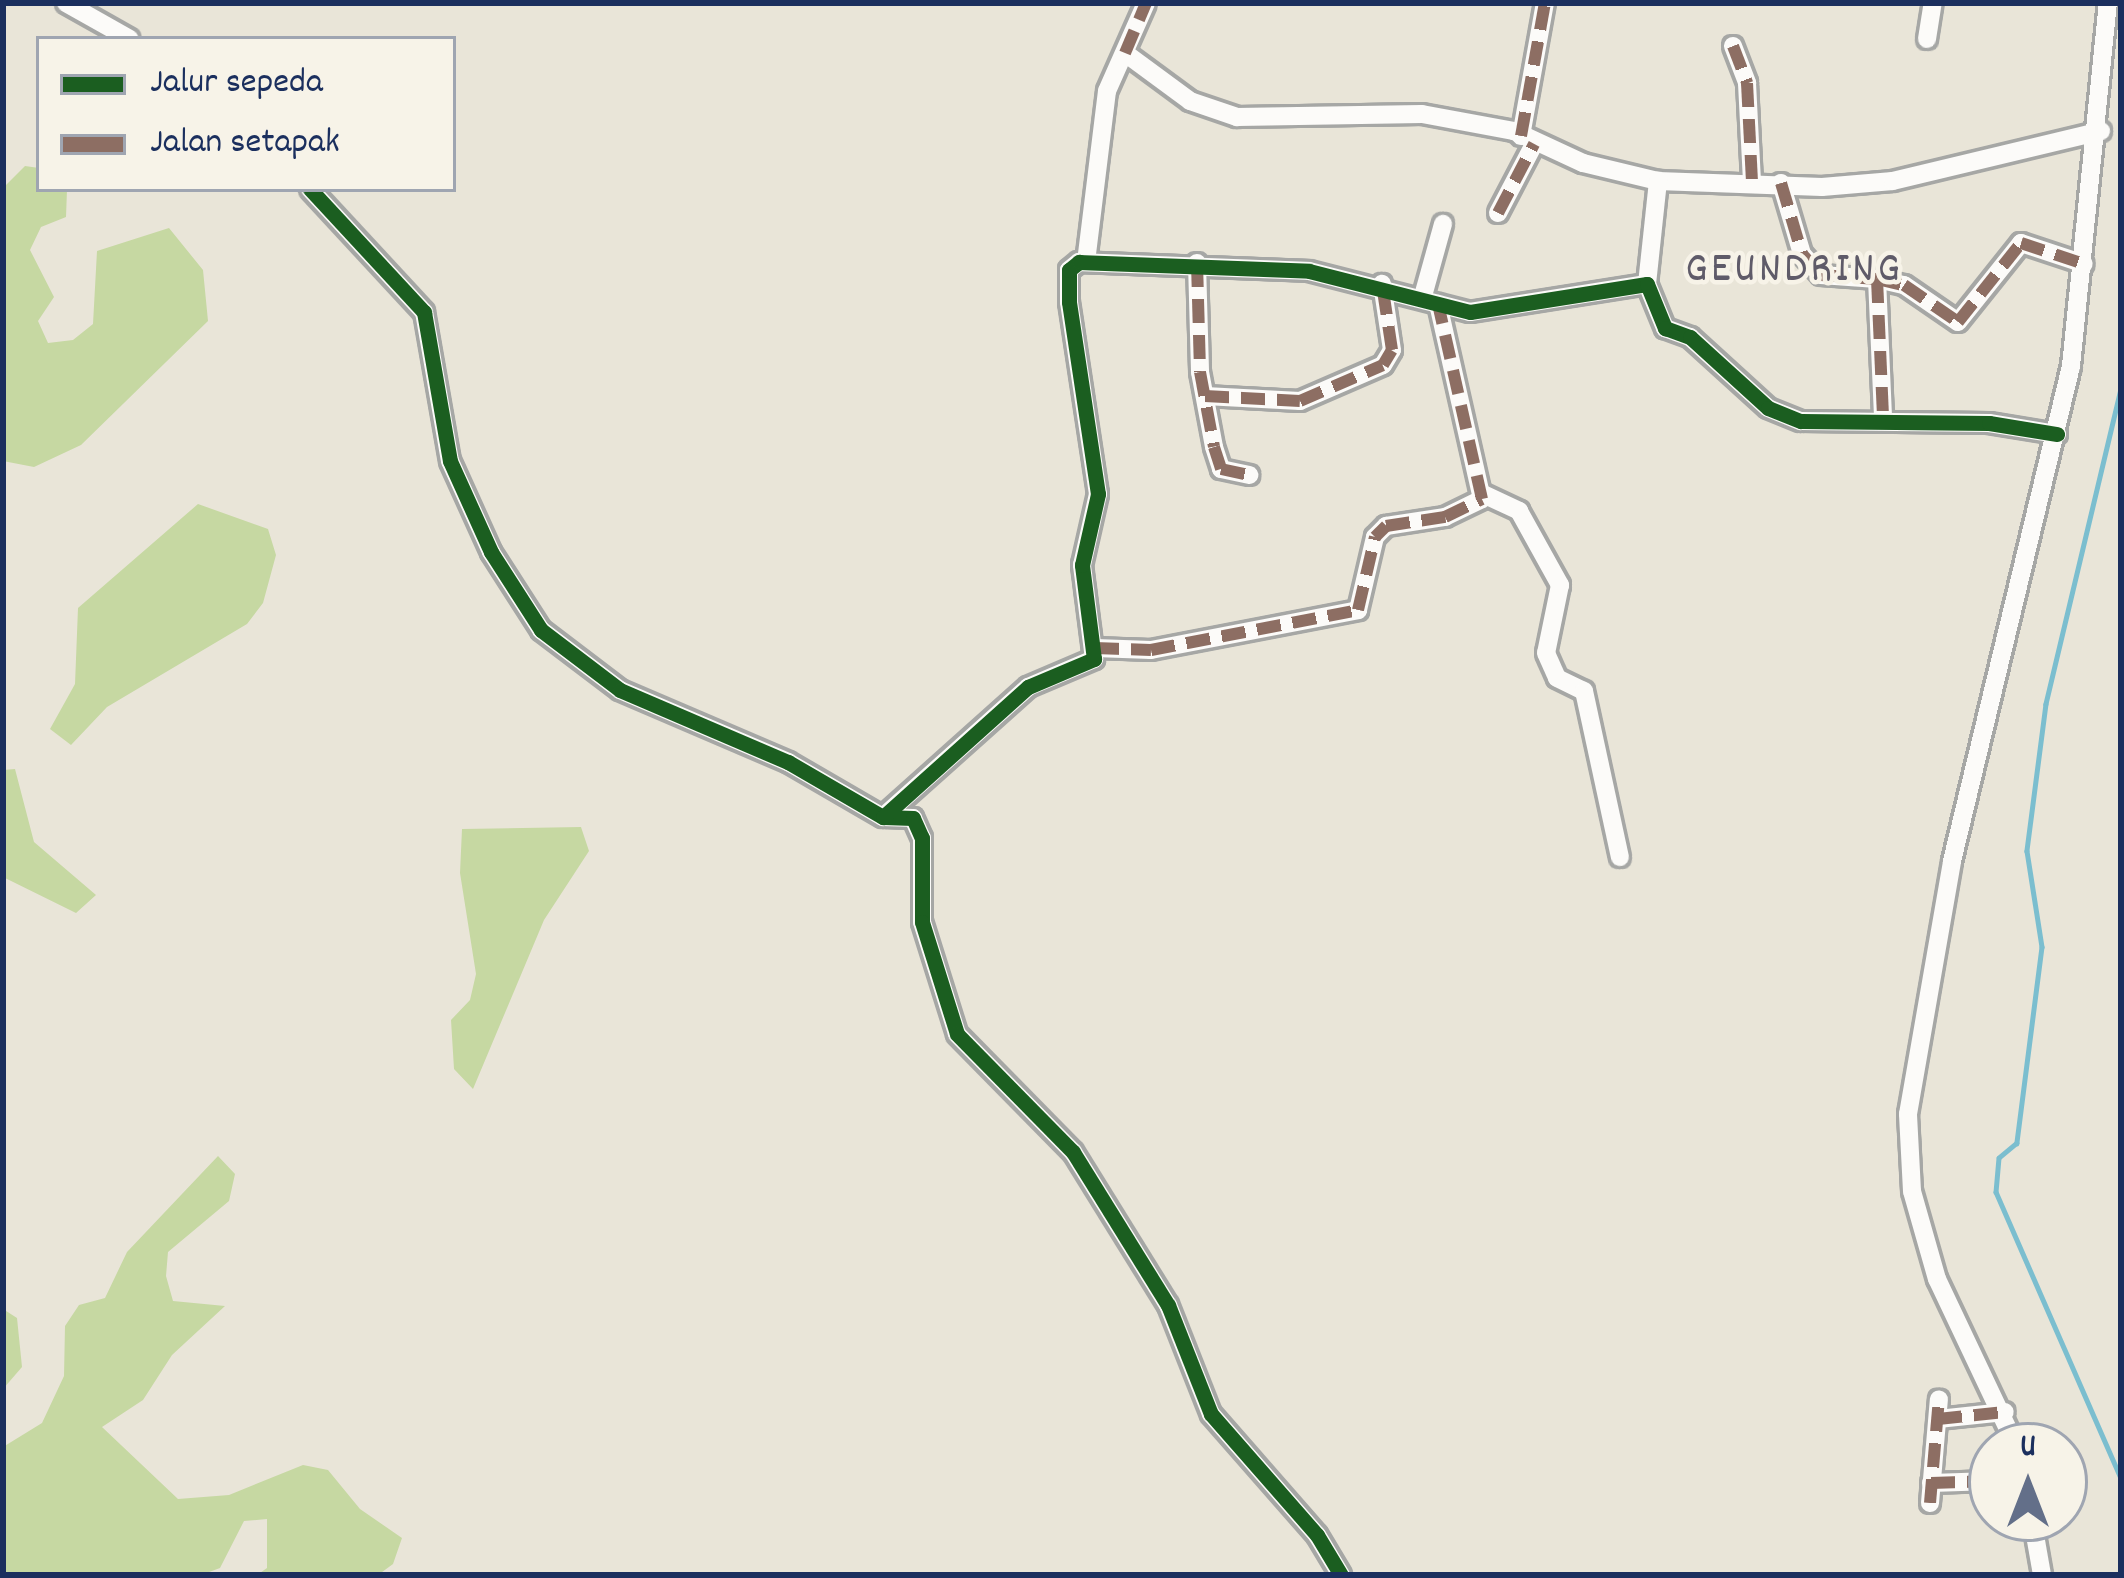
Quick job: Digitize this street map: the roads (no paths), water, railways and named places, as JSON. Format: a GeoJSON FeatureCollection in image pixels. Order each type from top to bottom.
{"type":"FeatureCollection","features":[{"type":"Feature","properties":{"kind":"street"},"geometry":{"type":"LineString","coordinates":[[66,3],[125,36]]}},
{"type":"Feature","properties":{"kind":"street"},"geometry":{"type":"LineString","coordinates":[[1086,262],[1098,134],[1146,3]]}},
{"type":"Feature","properties":{"kind":"street"},"geometry":{"type":"LineString","coordinates":[[1498,213],[1528,140],[1545,3]]}},
{"type":"Feature","properties":{"kind":"street"},"geometry":{"type":"LineString","coordinates":[[1927,39],[1933,3]]}},
{"type":"Feature","properties":{"kind":"street"},"geometry":{"type":"LineString","coordinates":[[2008,1422],[1937,1279],[1912,1191],[1909,1114],[1952,861],[2057,434],[2101,131],[2108,3]]}},
{"type":"Feature","properties":{"kind":"street"},"geometry":{"type":"LineString","coordinates":[[1732,46],[1747,82],[1752,182]]}},
{"type":"Feature","properties":{"kind":"street"},"geometry":{"type":"LineString","coordinates":[[1125,53],[1190,101],[1237,117],[1422,114],[1528,140],[1658,181],[1893,181],[2101,131]]}},
{"type":"Feature","properties":{"kind":"street"},"geometry":{"type":"LineString","coordinates":[[1658,181],[1647,284],[1665,328],[1690,337],[1768,408],[1801,421],[1882,418],[2057,434]]}},
{"type":"Feature","properties":{"kind":"street"},"geometry":{"type":"LineString","coordinates":[[1781,183],[1802,254],[1821,275],[1904,285],[1958,322],[2021,242],[2084,264]]}},
{"type":"Feature","properties":{"kind":"street"},"geometry":{"type":"LineString","coordinates":[[313,192],[424,312],[450,461],[491,552],[541,630],[620,690],[788,762],[883,817],[913,818],[922,838],[922,922],[956,1034],[1073,1152],[1168,1306],[1211,1414],[1317,1535],[1341,1575]]}},
{"type":"Feature","properties":{"kind":"street"},"geometry":{"type":"LineString","coordinates":[[1443,224],[1431,300],[1483,494],[1519,511],[1559,585],[1546,653],[1557,678],[1585,691],[1620,857]]}},
{"type":"Feature","properties":{"kind":"street"},"geometry":{"type":"LineString","coordinates":[[883,817],[1028,687],[1089,663],[1095,648],[1082,565],[1097,482],[1069,302],[1069,270],[1086,262],[1197,263],[1382,284],[1431,300],[1496,311],[1647,284]]}},
{"type":"Feature","properties":{"kind":"street"},"geometry":{"type":"LineString","coordinates":[[1197,263],[1205,396],[1221,469],[1249,475]]}},
{"type":"Feature","properties":{"kind":"street"},"geometry":{"type":"LineString","coordinates":[[1877,279],[1882,418]]}},
{"type":"Feature","properties":{"kind":"street"},"geometry":{"type":"LineString","coordinates":[[1205,396],[1300,400],[1383,365],[1392,350],[1382,284]]}},
{"type":"Feature","properties":{"kind":"street"},"geometry":{"type":"LineString","coordinates":[[1095,648],[1150,650],[1358,610],[1376,537],[1386,526],[1445,518],[1483,494]]}},
{"type":"Feature","properties":{"kind":"street"},"geometry":{"type":"LineString","coordinates":[[1968,1486],[1931,1493],[1938,1409],[2005,1412]]}},
{"type":"Feature","properties":{"kind":"street"},"geometry":{"type":"LineString","coordinates":[[2036,1542],[2042,1575]]}},
{"type":"Feature","properties":{"kind":"waterway"},"geometry":{"type":"LineString","coordinates":[[2121,389],[2046,704],[2027,851],[2042,947],[2017,1143],[1999,1158],[1996,1192],[2121,1478]]}},
{"type":"Feature","properties":{"kind":"district","name":"GEUNDRING"},"geometry":{"type":"Point","coordinates":[1794,272]}}]}
